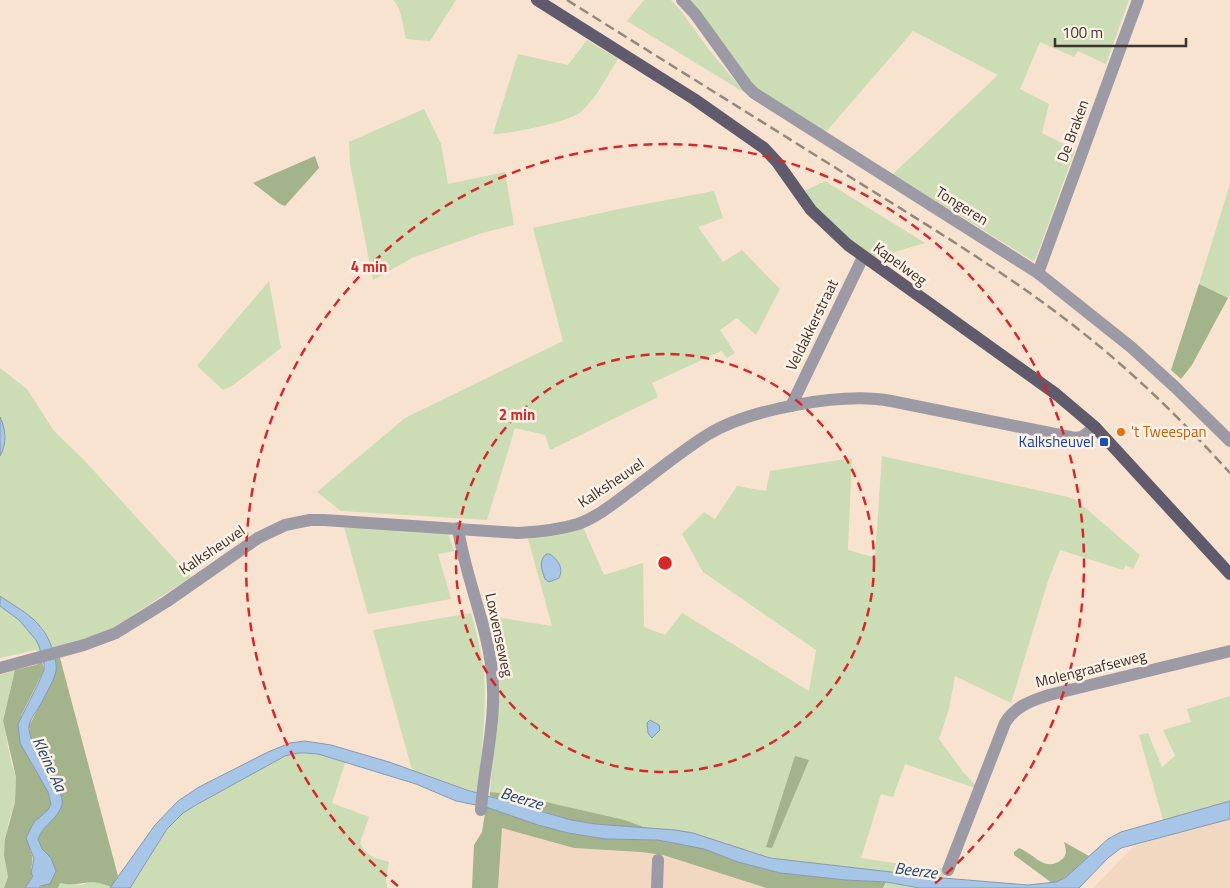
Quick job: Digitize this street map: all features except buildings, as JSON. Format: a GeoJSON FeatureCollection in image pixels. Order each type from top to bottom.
{"type":"FeatureCollection","features":[{"type":"Feature","properties":{"kind":"main road","name":"Kapelweg"},"geometry":{"type":"LineString","coordinates":[[537,0],[694,98],[764,148],[778,162],[812,210],[848,245],[1056,394],[1095,427],[1230,574]]}},
{"type":"Feature","properties":{"kind":"street","name":"Tongeren"},"geometry":{"type":"LineString","coordinates":[[682,0],[747,86],[762,99],[1038,273],[1131,347],[1230,441]]}},
{"type":"Feature","properties":{"kind":"street","name":"De Braken"},"geometry":{"type":"LineString","coordinates":[[1038,273],[1138,0]]}},
{"type":"Feature","properties":{"kind":"street","name":"Veldakkerstraat"},"geometry":{"type":"LineString","coordinates":[[791,406],[863,257]]}},
{"type":"Feature","properties":{"kind":"street","name":"Kalksheuvel"},"geometry":{"type":"LineString","coordinates":[[0,668],[116,633],[166,602],[258,538],[285,525],[310,520],[324,520],[518,533],[542,532],[579,524],[605,510],[708,434],[746,417],[791,406],[866,397],[1075,438],[1082,436],[1095,427]]}},
{"type":"Feature","properties":{"kind":"street","name":"Loxvenseweg"},"geometry":{"type":"LineString","coordinates":[[458,528],[492,671],[492,728],[481,809]]}},
{"type":"Feature","properties":{"kind":"street","name":"Molengraafseweg"},"geometry":{"type":"LineString","coordinates":[[948,870],[1005,723],[1015,710],[1024,704],[1049,695],[1230,650]]}},
{"type":"Feature","properties":{"kind":"street"},"geometry":{"type":"LineString","coordinates":[[658,860],[658,888]]}},
{"type":"Feature","properties":{"kind":"shaded area"},"geometry":{"type":"Polygon","coordinates":[[[1230,814],[1230,888],[1093,888],[1134,846],[1230,814]]]}},
{"type":"Feature","properties":{"kind":"shaded area"},"geometry":{"type":"Polygon","coordinates":[[[502,828],[574,848],[663,855],[766,888],[498,888],[502,828]]]}},
{"type":"Feature","properties":{"kind":"green space"},"geometry":{"type":"Polygon","coordinates":[[[393,0],[456,0],[430,41],[406,39],[400,13],[393,0]]]}},
{"type":"Feature","properties":{"kind":"green space"},"geometry":{"type":"Polygon","coordinates":[[[644,0],[671,0],[745,93],[627,21],[644,0]]]}},
{"type":"Feature","properties":{"kind":"green space"},"geometry":{"type":"Polygon","coordinates":[[[686,0],[1129,0],[1106,64],[1078,51],[1074,57],[1040,42],[1020,89],[1049,104],[1042,133],[1075,150],[1036,258],[1033,261],[893,174],[998,75],[913,31],[826,132],[751,85],[686,0]]]}},
{"type":"Feature","properties":{"kind":"green space"},"geometry":{"type":"Polygon","coordinates":[[[587,40],[618,59],[597,93],[582,111],[553,123],[525,130],[493,134],[518,54],[568,65],[587,40]]]}},
{"type":"Feature","properties":{"kind":"green space"},"geometry":{"type":"Polygon","coordinates":[[[424,109],[441,144],[448,184],[505,172],[514,225],[482,233],[412,258],[373,280],[350,164],[349,142],[424,109]]]}},
{"type":"Feature","properties":{"kind":"green space"},"geometry":{"type":"Polygon","coordinates":[[[315,156],[319,168],[285,206],[253,183],[315,156]]]}},
{"type":"Feature","properties":{"kind":"green space"},"geometry":{"type":"Polygon","coordinates":[[[825,181],[925,243],[874,258],[846,237],[802,192],[825,181]]]}},
{"type":"Feature","properties":{"kind":"green space"},"geometry":{"type":"Polygon","coordinates":[[[1230,184],[1230,293],[1228,298],[1199,284],[1230,184]]]}},
{"type":"Feature","properties":{"kind":"green space"},"geometry":{"type":"Polygon","coordinates":[[[714,191],[723,218],[698,227],[723,262],[742,250],[780,289],[756,335],[737,318],[720,330],[735,353],[727,358],[721,351],[652,383],[658,397],[550,450],[545,435],[515,428],[487,520],[341,511],[317,492],[405,418],[563,341],[533,228],[714,191]]]}},
{"type":"Feature","properties":{"kind":"green space"},"geometry":{"type":"Polygon","coordinates":[[[269,281],[281,348],[232,386],[223,390],[197,366],[269,281]]]}},
{"type":"Feature","properties":{"kind":"green space"},"geometry":{"type":"Polygon","coordinates":[[[1199,284],[1228,298],[1192,365],[1181,379],[1171,370],[1199,284]]]}},
{"type":"Feature","properties":{"kind":"green space"},"geometry":{"type":"Polygon","coordinates":[[[0,368],[27,389],[54,431],[84,460],[191,577],[115,627],[52,649],[42,627],[0,596],[0,456],[5,441],[0,417],[0,368]]]}},
{"type":"Feature","properties":{"kind":"green space"},"geometry":{"type":"Polygon","coordinates":[[[882,456],[1076,500],[1140,555],[1133,569],[1126,565],[1123,570],[1060,550],[1048,581],[1011,703],[955,676],[949,709],[939,739],[963,772],[976,786],[975,788],[905,764],[893,797],[881,794],[861,858],[933,869],[942,868],[949,863],[943,878],[770,858],[675,830],[646,828],[625,820],[511,794],[490,792],[498,694],[484,615],[552,626],[527,535],[583,527],[604,575],[643,563],[644,627],[665,635],[682,613],[809,691],[816,650],[703,572],[682,534],[704,512],[715,519],[737,486],[766,491],[770,471],[852,458],[848,550],[873,557],[875,556],[882,456]]]}},
{"type":"Feature","properties":{"kind":"green space"},"geometry":{"type":"Polygon","coordinates":[[[344,527],[448,533],[454,551],[438,554],[451,599],[368,614],[344,527]]]}},
{"type":"Feature","properties":{"kind":"green space"},"geometry":{"type":"Polygon","coordinates":[[[0,606],[30,631],[40,651],[35,650],[0,658],[0,606]]]}},
{"type":"Feature","properties":{"kind":"green space"},"geometry":{"type":"Polygon","coordinates":[[[471,613],[482,658],[485,688],[478,793],[412,770],[373,630],[471,613]]]}},
{"type":"Feature","properties":{"kind":"green space"},"geometry":{"type":"Polygon","coordinates":[[[55,657],[60,658],[118,876],[111,887],[91,882],[60,883],[58,888],[39,888],[56,871],[51,858],[42,849],[38,839],[43,829],[55,817],[57,787],[31,739],[29,726],[48,689],[56,668],[55,657]]]}},
{"type":"Feature","properties":{"kind":"green space"},"geometry":{"type":"Polygon","coordinates":[[[42,661],[44,670],[21,716],[20,743],[48,792],[51,804],[42,815],[30,850],[33,859],[31,873],[33,876],[25,888],[4,888],[8,877],[4,855],[5,839],[15,802],[16,777],[3,721],[15,670],[36,665],[42,661]]]}},
{"type":"Feature","properties":{"kind":"green space"},"geometry":{"type":"Polygon","coordinates":[[[15,670],[3,721],[16,777],[15,802],[8,824],[4,855],[8,877],[4,888],[0,888],[0,675],[15,670]]]}},
{"type":"Feature","properties":{"kind":"green space"},"geometry":{"type":"Polygon","coordinates":[[[1230,696],[1230,801],[1194,813],[1163,820],[1139,735],[1148,733],[1162,767],[1175,756],[1163,730],[1191,722],[1187,709],[1230,696]]]}},
{"type":"Feature","properties":{"kind":"green space"},"geometry":{"type":"Polygon","coordinates":[[[298,753],[318,754],[345,763],[332,803],[369,817],[360,843],[369,854],[389,862],[386,878],[387,888],[130,888],[167,829],[183,813],[285,756],[298,753]]]}},
{"type":"Feature","properties":{"kind":"green space"},"geometry":{"type":"Polygon","coordinates":[[[795,756],[809,760],[772,848],[766,847],[795,756]]]}},
{"type":"Feature","properties":{"kind":"green space"},"geometry":{"type":"Polygon","coordinates":[[[490,792],[511,794],[625,820],[646,828],[571,820],[490,796],[490,792]]]}},
{"type":"Feature","properties":{"kind":"green space"},"geometry":{"type":"Polygon","coordinates":[[[486,807],[568,833],[606,839],[658,840],[704,849],[738,862],[780,873],[886,882],[883,888],[766,888],[663,855],[574,848],[502,828],[498,888],[472,888],[474,845],[482,832],[486,807]]]}},
{"type":"Feature","properties":{"kind":"green space"},"geometry":{"type":"Polygon","coordinates":[[[1064,842],[1089,856],[1067,876],[1052,883],[1014,855],[1014,852],[1019,848],[1039,861],[1050,864],[1055,863],[1066,854],[1064,842]]]}},
{"type":"Feature","properties":{"kind":"green space"},"geometry":{"type":"Polygon","coordinates":[[[91,881],[101,882],[111,887],[58,888],[60,883],[82,885],[91,881]]]}},
{"type":"Feature","properties":{"kind":"green space"},"geometry":{"type":"Polygon","coordinates":[[[887,882],[920,888],[883,888],[887,882]]]}},
{"type":"Feature","properties":{"kind":"water"},"geometry":{"type":"Polygon","coordinates":[[[0,417],[4,426],[5,436],[4,447],[0,456],[0,417]]]}},
{"type":"Feature","properties":{"kind":"water"},"geometry":{"type":"Polygon","coordinates":[[[546,554],[550,554],[555,559],[561,571],[559,578],[549,582],[545,579],[541,566],[546,554]]]}},
{"type":"Feature","properties":{"kind":"water"},"geometry":{"type":"Polygon","coordinates":[[[0,596],[31,617],[43,630],[48,638],[56,662],[54,679],[29,726],[35,747],[54,779],[62,798],[60,810],[38,839],[42,849],[51,858],[56,871],[50,884],[40,886],[39,888],[25,888],[33,876],[31,873],[34,859],[26,838],[34,822],[48,810],[51,804],[48,792],[20,743],[18,724],[38,684],[44,670],[44,664],[36,640],[19,620],[0,606],[0,596]]]}},
{"type":"Feature","properties":{"kind":"water"},"geometry":{"type":"Polygon","coordinates":[[[650,720],[659,725],[660,730],[652,738],[648,733],[647,723],[650,720]]]}},
{"type":"Feature","properties":{"kind":"water"},"geometry":{"type":"Polygon","coordinates":[[[305,741],[331,745],[389,762],[467,790],[571,820],[693,833],[770,858],[943,878],[1028,885],[1056,882],[1065,878],[1108,839],[1121,832],[1230,801],[1230,819],[1121,848],[1108,858],[1079,888],[920,888],[886,882],[780,873],[738,862],[704,849],[658,840],[606,839],[568,833],[486,807],[456,801],[416,784],[318,754],[298,753],[285,756],[183,813],[167,829],[130,888],[110,888],[155,825],[178,801],[199,787],[268,752],[290,743],[305,741]]]}},
{"type":"Feature","properties":{"kind":"railway"},"geometry":{"type":"LineString","coordinates":[[567,0],[930,227],[1050,307],[1138,380],[1176,416],[1230,473]]}},
{"type":"Feature","properties":{"kind":"place","name":"'t Tweespan"},"geometry":{"type":"Point","coordinates":[1121,432]}},
{"type":"Feature","properties":{"kind":"place","name":"Kalksheuvel"},"geometry":{"type":"Point","coordinates":[1104,442]}},
{"type":"Feature","properties":{"kind":"water label","name":"Kleine Aa"},"geometry":{"type":"Point","coordinates":[50,764]}},
{"type":"Feature","properties":{"kind":"water label","name":"Beerze"},"geometry":{"type":"Point","coordinates":[522,798]}},
{"type":"Feature","properties":{"kind":"water label","name":"Beerze"},"geometry":{"type":"Point","coordinates":[916,870]}}]}
